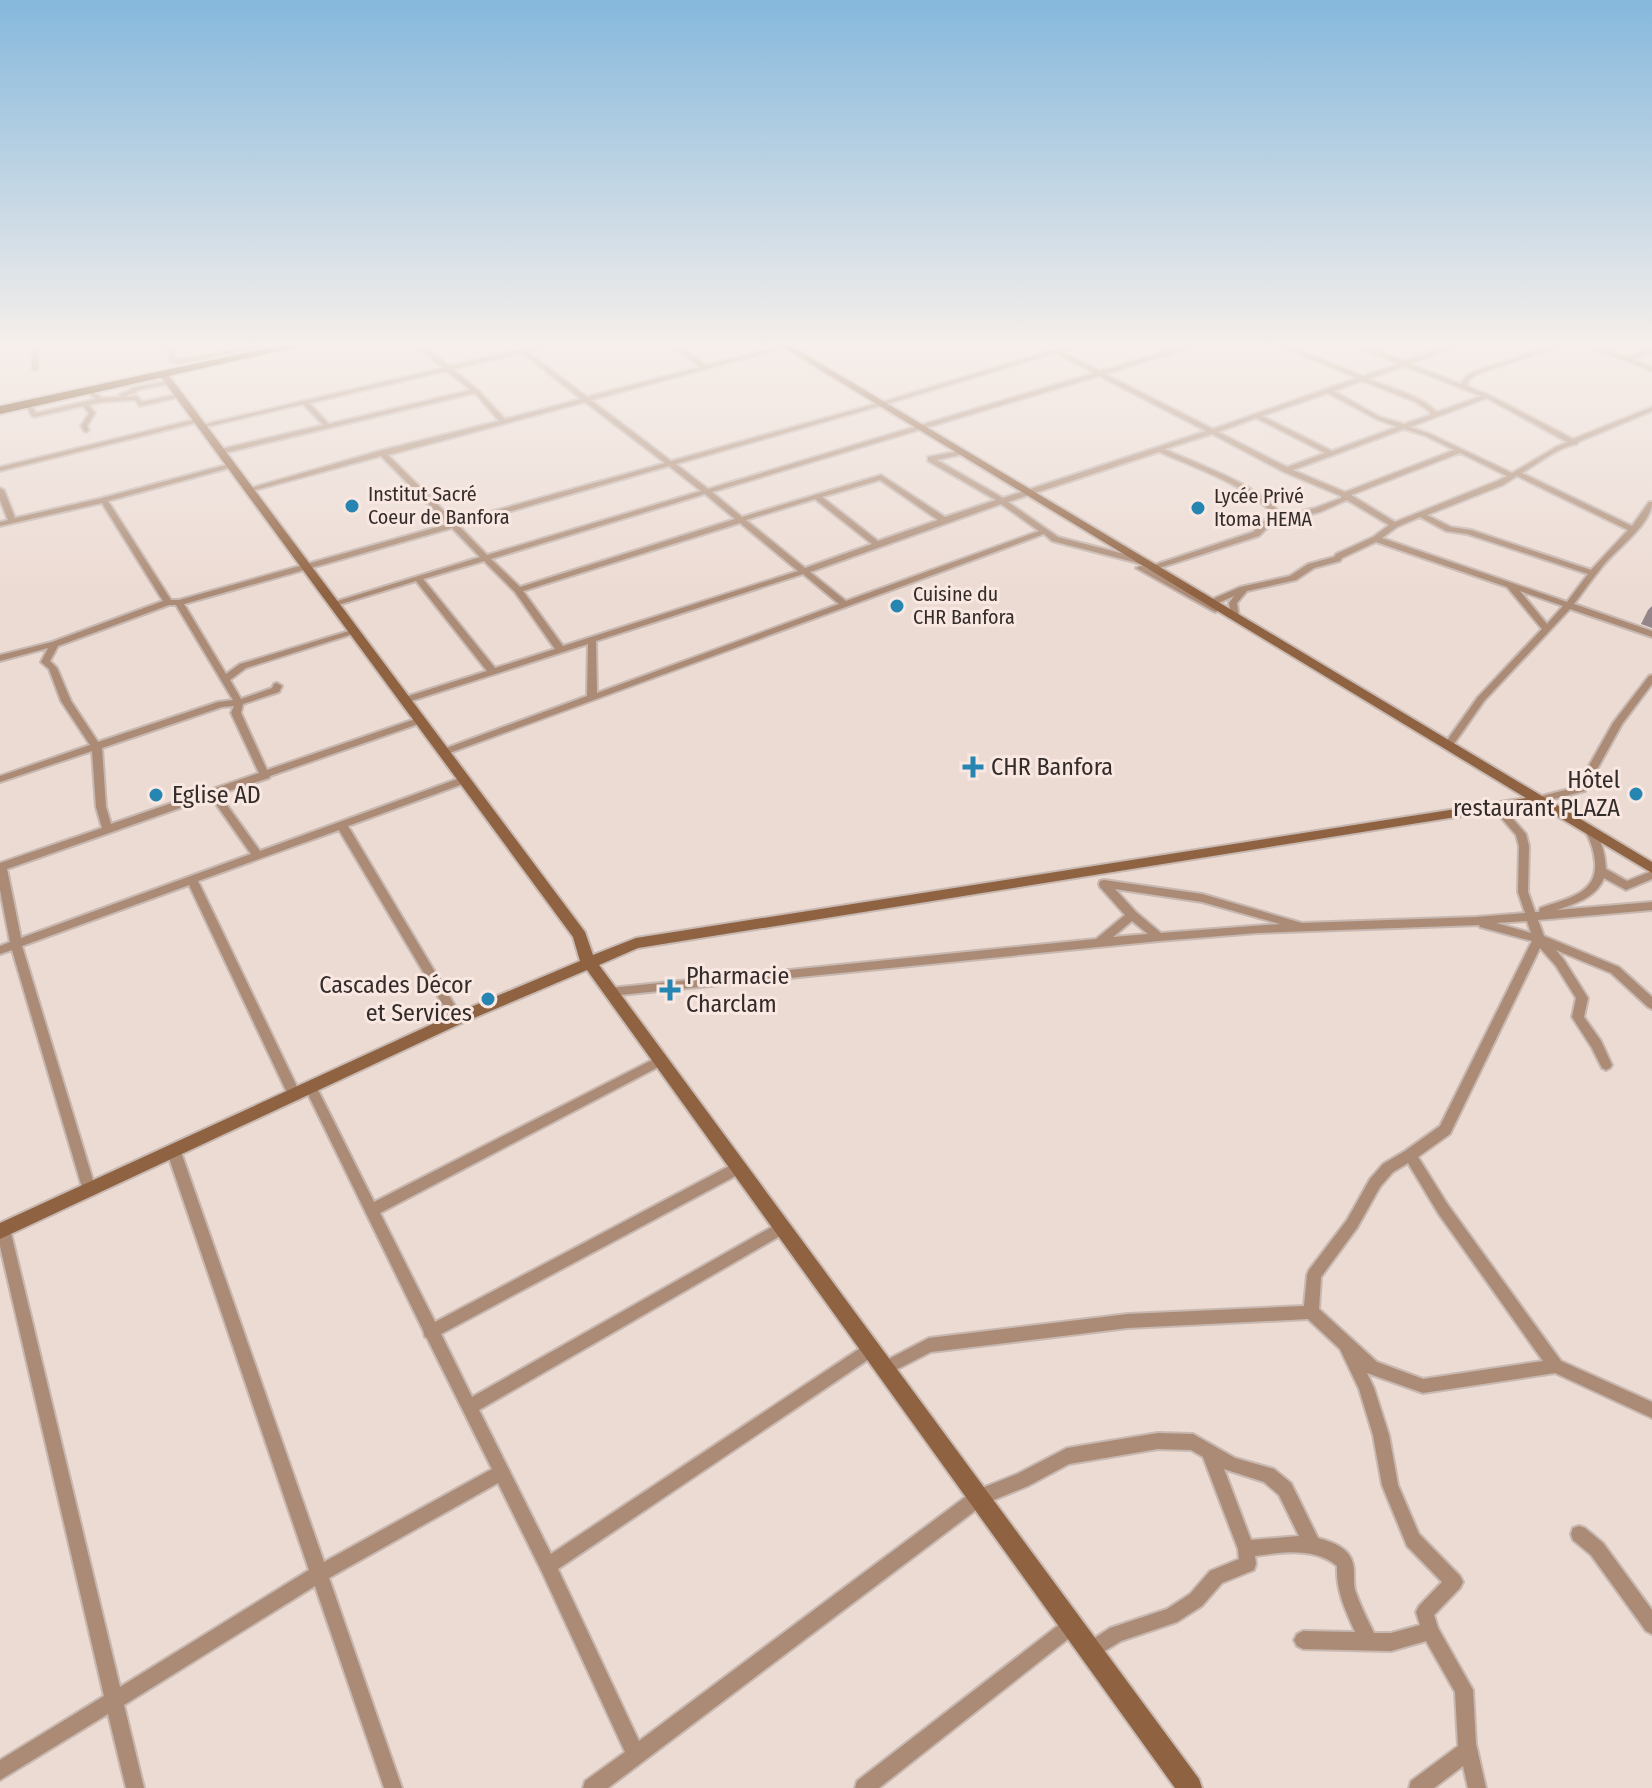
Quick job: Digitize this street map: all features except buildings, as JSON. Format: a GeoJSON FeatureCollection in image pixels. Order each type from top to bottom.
{"type":"FeatureCollection","features":[{"type":"Feature","properties":{"kind":"street"},"geometry":{"type":"LineString","coordinates":[[0,469],[184,426]]}},
{"type":"Feature","properties":{"kind":"street"},"geometry":{"type":"LineString","coordinates":[[201,426],[580,936],[588,961],[610,992],[1190,1788]]}},
{"type":"Feature","properties":{"kind":"street"},"geometry":{"type":"LineString","coordinates":[[220,452],[325,426]]}},
{"type":"Feature","properties":{"kind":"street"},"geometry":{"type":"LineString","coordinates":[[248,490],[482,426]]}},
{"type":"Feature","properties":{"kind":"street"},"geometry":{"type":"LineString","coordinates":[[621,426],[845,605]]}},
{"type":"Feature","properties":{"kind":"street"},"geometry":{"type":"LineString","coordinates":[[0,658],[55,644],[168,602],[179,603],[800,426]]}},
{"type":"Feature","properties":{"kind":"street"},"geometry":{"type":"LineString","coordinates":[[335,603],[925,426]]}},
{"type":"Feature","properties":{"kind":"street"},"geometry":{"type":"LineString","coordinates":[[1205,426],[1287,470],[1345,495],[1394,525]]}},
{"type":"Feature","properties":{"kind":"street"},"geometry":{"type":"LineString","coordinates":[[405,700],[802,572],[944,520],[1227,426]]}},
{"type":"Feature","properties":{"kind":"street"},"geometry":{"type":"LineString","coordinates":[[1278,426],[1332,454]]}},
{"type":"Feature","properties":{"kind":"street"},"geometry":{"type":"LineString","coordinates":[[1398,426],[1428,435],[1634,530]]}},
{"type":"Feature","properties":{"kind":"street"},"geometry":{"type":"LineString","coordinates":[[1287,470],[1406,426]]}},
{"type":"Feature","properties":{"kind":"street"},"geometry":{"type":"LineString","coordinates":[[1544,426],[1575,443]]}},
{"type":"Feature","properties":{"kind":"street"},"geometry":{"type":"LineString","coordinates":[[1211,603],[1243,589],[1293,578],[1305,568],[1337,559],[1348,550],[1376,539],[1394,525],[1515,474],[1558,448],[1613,426]]}},
{"type":"Feature","properties":{"kind":"street"},"geometry":{"type":"LineString","coordinates":[[920,428],[1652,868]]}},
{"type":"Feature","properties":{"kind":"street"},"geometry":{"type":"LineString","coordinates":[[1159,449],[1245,489],[1277,511],[1279,517]]}},
{"type":"Feature","properties":{"kind":"street"},"geometry":{"type":"LineString","coordinates":[[1094,551],[1137,560],[1153,568],[1256,534],[1263,525],[1279,517],[1317,510],[1344,499],[1345,495],[1459,451]]}},
{"type":"Feature","properties":{"kind":"street"},"geometry":{"type":"LineString","coordinates":[[961,452],[931,459],[1002,501],[1043,532],[1137,567],[1240,620]]}},
{"type":"Feature","properties":{"kind":"street"},"geometry":{"type":"LineString","coordinates":[[382,453],[456,524],[518,590],[560,649]]}},
{"type":"Feature","properties":{"kind":"street"},"geometry":{"type":"LineString","coordinates":[[0,524],[104,500],[230,465]]}},
{"type":"Feature","properties":{"kind":"street"},"geometry":{"type":"LineString","coordinates":[[518,590],[881,477],[944,520]]}},
{"type":"Feature","properties":{"kind":"street"},"geometry":{"type":"LineString","coordinates":[[0,490],[12,521]]}},
{"type":"Feature","properties":{"kind":"street"},"geometry":{"type":"LineString","coordinates":[[816,496],[878,545]]}},
{"type":"Feature","properties":{"kind":"street"},"geometry":{"type":"LineString","coordinates":[[104,500],[168,602]]}},
{"type":"Feature","properties":{"kind":"street"},"geometry":{"type":"LineString","coordinates":[[1448,746],[1481,699],[1545,627],[1569,605],[1593,573],[1634,530],[1652,504]]}},
{"type":"Feature","properties":{"kind":"street"},"geometry":{"type":"LineString","coordinates":[[1420,514],[1449,529],[1468,532],[1593,573]]}},
{"type":"Feature","properties":{"kind":"street"},"geometry":{"type":"LineString","coordinates":[[444,752],[1043,532]]}},
{"type":"Feature","properties":{"kind":"street"},"geometry":{"type":"LineString","coordinates":[[1376,539],[1652,634]]}},
{"type":"Feature","properties":{"kind":"street"},"geometry":{"type":"LineString","coordinates":[[418,579],[493,672]]}},
{"type":"Feature","properties":{"kind":"street"},"geometry":{"type":"LineString","coordinates":[[1510,585],[1545,627]]}},
{"type":"Feature","properties":{"kind":"street"},"geometry":{"type":"LineString","coordinates":[[1240,620],[1233,603],[1243,589]]}},
{"type":"Feature","properties":{"kind":"street"},"geometry":{"type":"LineString","coordinates":[[179,603],[227,682],[265,776]]}},
{"type":"Feature","properties":{"kind":"street"},"geometry":{"type":"LineString","coordinates":[[218,669],[243,666],[355,632]]}},
{"type":"Feature","properties":{"kind":"street"},"geometry":{"type":"LineString","coordinates":[[592,639],[592,697]]}},
{"type":"Feature","properties":{"kind":"street"},"geometry":{"type":"LineString","coordinates":[[55,644],[45,662],[53,668],[66,701],[97,748],[101,807],[108,830]]}},
{"type":"Feature","properties":{"kind":"street"},"geometry":{"type":"LineString","coordinates":[[23,652],[48,657]]}},
{"type":"Feature","properties":{"kind":"street"},"geometry":{"type":"LineString","coordinates":[[217,705],[227,682],[243,666]]}},
{"type":"Feature","properties":{"kind":"street"},"geometry":{"type":"LineString","coordinates":[[135,1788],[1,1230],[457,1019],[636,943],[687,932],[1538,800],[1581,789],[1618,723],[1652,678]]}},
{"type":"Feature","properties":{"kind":"street"},"geometry":{"type":"LineString","coordinates":[[0,779],[217,705],[238,708],[276,690],[277,686]]}},
{"type":"Feature","properties":{"kind":"street"},"geometry":{"type":"LineString","coordinates":[[89,1190],[16,944],[0,867],[421,720]]}},
{"type":"Feature","properties":{"kind":"street"},"geometry":{"type":"LineString","coordinates":[[0,950],[464,780]]}},
{"type":"Feature","properties":{"kind":"street"},"geometry":{"type":"LineString","coordinates":[[214,794],[257,854]]}},
{"type":"Feature","properties":{"kind":"street"},"geometry":{"type":"LineString","coordinates":[[1496,806],[1521,834],[1524,846],[1523,892],[1539,939],[1560,963],[1582,998],[1578,1017],[1599,1042],[1606,1065]]}},
{"type":"Feature","properties":{"kind":"street"},"geometry":{"type":"LineString","coordinates":[[341,824],[457,1019]]}},
{"type":"Feature","properties":{"kind":"street"},"geometry":{"type":"LineString","coordinates":[[1532,916],[1588,895],[1600,882],[1602,872],[1598,842],[1590,831]]}},
{"type":"Feature","properties":{"kind":"street"},"geometry":{"type":"LineString","coordinates":[[1087,872],[1104,884],[1132,915],[1159,937]]}},
{"type":"Feature","properties":{"kind":"street"},"geometry":{"type":"LineString","coordinates":[[1602,872],[1626,886],[1652,875]]}},
{"type":"Feature","properties":{"kind":"street"},"geometry":{"type":"LineString","coordinates":[[192,880],[303,1092],[372,1210],[548,1566],[636,1756]]}},
{"type":"Feature","properties":{"kind":"street"},"geometry":{"type":"LineString","coordinates":[[1104,884],[1202,898],[1308,927]]}},
{"type":"Feature","properties":{"kind":"street"},"geometry":{"type":"LineString","coordinates":[[610,992],[1159,937],[1308,927],[1476,921],[1652,906]]}},
{"type":"Feature","properties":{"kind":"street"},"geometry":{"type":"LineString","coordinates":[[1098,944],[1132,915]]}},
{"type":"Feature","properties":{"kind":"street"},"geometry":{"type":"LineString","coordinates":[[1476,921],[1539,939],[1615,970],[1652,1004]]}},
{"type":"Feature","properties":{"kind":"street"},"geometry":{"type":"LineString","coordinates":[[1311,1312],[1314,1275],[1352,1224],[1375,1183],[1388,1168],[1445,1130],[1539,939]]}},
{"type":"Feature","properties":{"kind":"street"},"geometry":{"type":"LineString","coordinates":[[372,1210],[660,1061]]}},
{"type":"Feature","properties":{"kind":"street"},"geometry":{"type":"LineString","coordinates":[[174,1152],[393,1788]]}},
{"type":"Feature","properties":{"kind":"street"},"geometry":{"type":"LineString","coordinates":[[1410,1155],[1443,1209],[1556,1366],[1652,1410]]}},
{"type":"Feature","properties":{"kind":"street"},"geometry":{"type":"LineString","coordinates":[[430,1332],[738,1168]]}},
{"type":"Feature","properties":{"kind":"street"},"geometry":{"type":"LineString","coordinates":[[470,1407],[782,1228]]}},
{"type":"Feature","properties":{"kind":"street"},"geometry":{"type":"LineString","coordinates":[[884,1369],[929,1345],[1128,1321],[1311,1312],[1372,1368],[1423,1386],[1556,1366]]}},
{"type":"Feature","properties":{"kind":"street"},"geometry":{"type":"LineString","coordinates":[[1342,1338],[1366,1388],[1381,1435],[1390,1485],[1413,1540],[1454,1582],[1425,1612],[1430,1631],[1464,1690],[1469,1750],[1477,1788]]}},
{"type":"Feature","properties":{"kind":"street"},"geometry":{"type":"LineString","coordinates":[[548,1566],[870,1350]]}},
{"type":"Feature","properties":{"kind":"street"},"geometry":{"type":"LineString","coordinates":[[592,1788],[978,1498],[1022,1480],[1067,1456],[1158,1441],[1193,1442],[1232,1465],[1268,1475],[1285,1489],[1313,1547]]}},
{"type":"Feature","properties":{"kind":"street"},"geometry":{"type":"LineString","coordinates":[[1090,1651],[1116,1634],[1171,1616],[1196,1600],[1216,1577],[1248,1564],[1246,1549],[1209,1452]]}},
{"type":"Feature","properties":{"kind":"street"},"geometry":{"type":"LineString","coordinates":[[0,1771],[319,1574],[501,1473]]}},
{"type":"Feature","properties":{"kind":"street"},"geometry":{"type":"LineString","coordinates":[[1579,1534],[1597,1549],[1652,1625]]}},
{"type":"Feature","properties":{"kind":"street"},"geometry":{"type":"LineString","coordinates":[[1246,1549],[1293,1543],[1342,1558],[1346,1566],[1343,1580],[1369,1642]]}},
{"type":"Feature","properties":{"kind":"street"},"geometry":{"type":"LineString","coordinates":[[864,1788],[1071,1626]]}},
{"type":"Feature","properties":{"kind":"street"},"geometry":{"type":"LineString","coordinates":[[1303,1640],[1391,1642],[1430,1631]]}},
{"type":"Feature","properties":{"kind":"street"},"geometry":{"type":"LineString","coordinates":[[1418,1788],[1469,1750]]}},
{"type":"Feature","properties":{"kind":"place","name":"Institut Sacré Coeur de Banfora"},"geometry":{"type":"Point","coordinates":[352,506]}},
{"type":"Feature","properties":{"kind":"place","name":"Lycée Privé Itoma HEMA"},"geometry":{"type":"Point","coordinates":[1198,508]}},
{"type":"Feature","properties":{"kind":"place","name":"Cuisine du CHR Banfora"},"geometry":{"type":"Point","coordinates":[897,606]}},
{"type":"Feature","properties":{"kind":"place","name":"CHR Banfora"},"geometry":{"type":"Point","coordinates":[973,767]}},
{"type":"Feature","properties":{"kind":"place","name":"Hôtel restaurant PLAZA"},"geometry":{"type":"Point","coordinates":[1636,794]}},
{"type":"Feature","properties":{"kind":"place","name":"Eglise AD"},"geometry":{"type":"Point","coordinates":[156,795]}},
{"type":"Feature","properties":{"kind":"place","name":"Pharmacie Charclam"},"geometry":{"type":"Point","coordinates":[670,990]}},
{"type":"Feature","properties":{"kind":"place","name":"Cascades Décor et Services"},"geometry":{"type":"Point","coordinates":[488,999]}}]}
